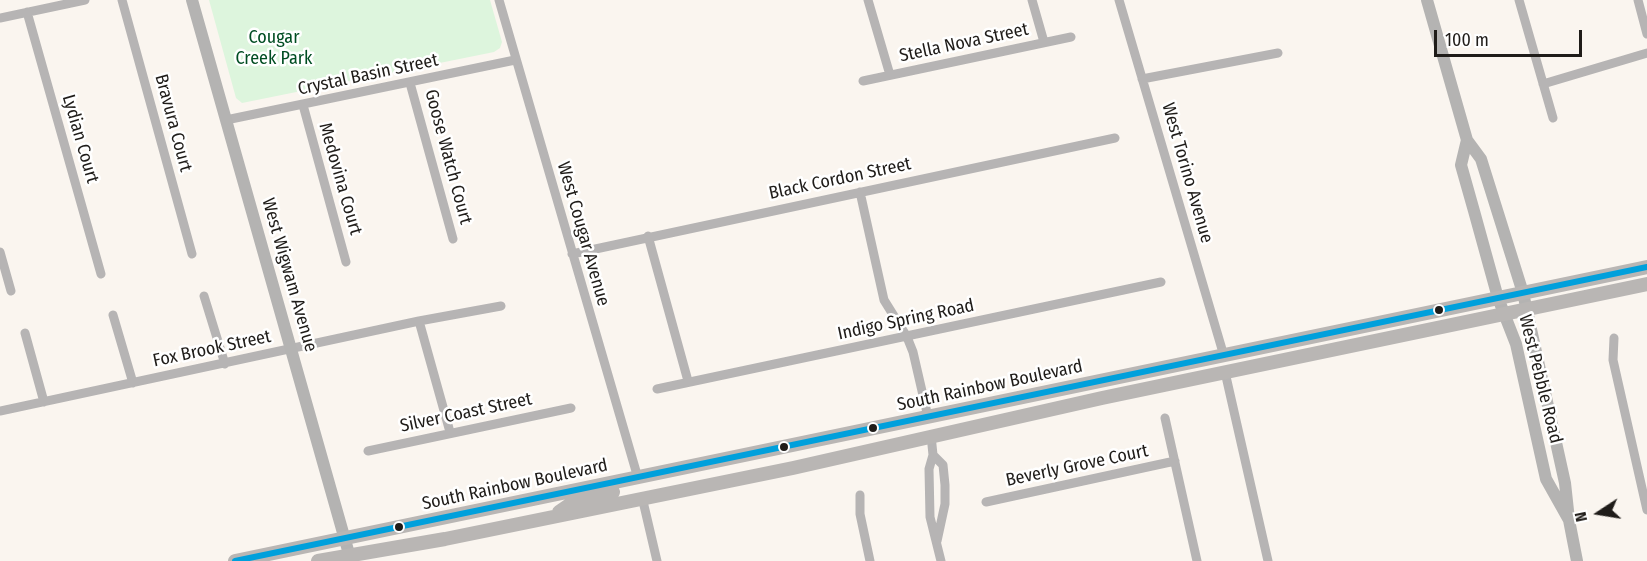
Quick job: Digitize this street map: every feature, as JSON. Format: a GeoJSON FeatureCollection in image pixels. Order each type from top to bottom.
{"type":"FeatureCollection","features":[{"type":"Feature","properties":{"kind":"main road","name":"South Rainbow Boulevard"},"geometry":{"type":"LineString","coordinates":[[235,561],[1647,267]]}},
{"type":"Feature","properties":{"kind":"main road","name":"South Rainbow Boulevard"},"geometry":{"type":"LineString","coordinates":[[318,561],[350,558],[857,453],[1225,372],[1647,284]]}},
{"type":"Feature","properties":{"kind":"main road"},"geometry":{"type":"LineString","coordinates":[[1225,372],[1253,357],[1298,347],[1319,336]]}},
{"type":"Feature","properties":{"kind":"main road"},"geometry":{"type":"LineString","coordinates":[[1165,385],[1177,374],[1206,366],[1224,356]]}},
{"type":"Feature","properties":{"kind":"main road"},"geometry":{"type":"LineString","coordinates":[[931,435],[942,424],[986,414],[1015,399]]}},
{"type":"Feature","properties":{"kind":"main road"},"geometry":{"type":"LineString","coordinates":[[857,453],[874,439],[919,427],[928,417]]}},
{"type":"Feature","properties":{"kind":"main road"},"geometry":{"type":"LineString","coordinates":[[642,497],[659,483],[719,469],[732,458]]}},
{"type":"Feature","properties":{"kind":"main road"},"geometry":{"type":"LineString","coordinates":[[555,515],[574,501],[632,486],[638,478]]}},
{"type":"Feature","properties":{"kind":"street"},"geometry":{"type":"LineString","coordinates":[[0,18],[85,0]]}},
{"type":"Feature","properties":{"kind":"street","name":"Bravura Court"},"geometry":{"type":"LineString","coordinates":[[122,0],[192,254]]}},
{"type":"Feature","properties":{"kind":"street","name":"West Wigwam Avenue"},"geometry":{"type":"LineString","coordinates":[[192,0],[350,558]]}},
{"type":"Feature","properties":{"kind":"street","name":"West Cougar Avenue"},"geometry":{"type":"LineString","coordinates":[[499,0],[638,478]]}},
{"type":"Feature","properties":{"kind":"street"},"geometry":{"type":"LineString","coordinates":[[868,0],[890,75]]}},
{"type":"Feature","properties":{"kind":"street"},"geometry":{"type":"LineString","coordinates":[[1032,0],[1044,42]]}},
{"type":"Feature","properties":{"kind":"street","name":"West Torino Avenue"},"geometry":{"type":"LineString","coordinates":[[1119,0],[1224,356]]}},
{"type":"Feature","properties":{"kind":"street","name":"West Pebble Road"},"geometry":{"type":"LineString","coordinates":[[1427,0],[1467,140],[1481,159],[1523,293],[1565,483],[1577,561]]}},
{"type":"Feature","properties":{"kind":"street"},"geometry":{"type":"LineString","coordinates":[[1519,0],[1553,118]]}},
{"type":"Feature","properties":{"kind":"street"},"geometry":{"type":"LineString","coordinates":[[1638,0],[1647,34]]}},
{"type":"Feature","properties":{"kind":"street","name":"Lydian Court"},"geometry":{"type":"LineString","coordinates":[[27,12],[101,274]]}},
{"type":"Feature","properties":{"kind":"street","name":"Stella Nova Street"},"geometry":{"type":"LineString","coordinates":[[863,81],[1071,37]]}},
{"type":"Feature","properties":{"kind":"street"},"geometry":{"type":"LineString","coordinates":[[1142,78],[1278,53]]}},
{"type":"Feature","properties":{"kind":"street"},"geometry":{"type":"LineString","coordinates":[[1544,84],[1647,53]]}},
{"type":"Feature","properties":{"kind":"street","name":"Crystal Basin Street"},"geometry":{"type":"LineString","coordinates":[[226,120],[515,60]]}},
{"type":"Feature","properties":{"kind":"street","name":"Goose Watch Court"},"geometry":{"type":"LineString","coordinates":[[410,83],[453,239]]}},
{"type":"Feature","properties":{"kind":"street","name":"Medovina Court"},"geometry":{"type":"LineString","coordinates":[[303,105],[346,262]]}},
{"type":"Feature","properties":{"kind":"street","name":"Black Cordon Street"},"geometry":{"type":"LineString","coordinates":[[572,254],[1115,138]]}},
{"type":"Feature","properties":{"kind":"street","name":"West Pebble Road"},"geometry":{"type":"LineString","coordinates":[[1467,140],[1461,165],[1498,298],[1516,344],[1546,479],[1569,520]]}},
{"type":"Feature","properties":{"kind":"street"},"geometry":{"type":"LineString","coordinates":[[860,192],[884,300],[907,337],[928,417]]}},
{"type":"Feature","properties":{"kind":"street"},"geometry":{"type":"LineString","coordinates":[[648,236],[688,381]]}},
{"type":"Feature","properties":{"kind":"street"},"geometry":{"type":"LineString","coordinates":[[0,252],[11,291]]}},
{"type":"Feature","properties":{"kind":"street","name":"Indigo Spring Road"},"geometry":{"type":"LineString","coordinates":[[657,389],[1161,282]]}},
{"type":"Feature","properties":{"kind":"street"},"geometry":{"type":"LineString","coordinates":[[204,296],[225,364]]}},
{"type":"Feature","properties":{"kind":"street","name":"Fox Brook Street"},"geometry":{"type":"LineString","coordinates":[[0,411],[419,321],[501,306]]}},
{"type":"Feature","properties":{"kind":"street"},"geometry":{"type":"LineString","coordinates":[[113,315],[133,383]]}},
{"type":"Feature","properties":{"kind":"street"},"geometry":{"type":"LineString","coordinates":[[419,321],[450,432]]}},
{"type":"Feature","properties":{"kind":"street"},"geometry":{"type":"LineString","coordinates":[[25,333],[45,402]]}},
{"type":"Feature","properties":{"kind":"street"},"geometry":{"type":"LineString","coordinates":[[1614,338],[1613,360],[1642,465],[1647,510]]}},
{"type":"Feature","properties":{"kind":"street"},"geometry":{"type":"LineString","coordinates":[[1225,372],[1268,561]]}},
{"type":"Feature","properties":{"kind":"street","name":"Silver Coast Street"},"geometry":{"type":"LineString","coordinates":[[368,451],[571,408]]}},
{"type":"Feature","properties":{"kind":"street"},"geometry":{"type":"LineString","coordinates":[[1165,418],[1197,561]]}},
{"type":"Feature","properties":{"kind":"street"},"geometry":{"type":"LineString","coordinates":[[931,435],[933,455],[929,469],[930,518],[941,561]]}},
{"type":"Feature","properties":{"kind":"street"},"geometry":{"type":"LineString","coordinates":[[933,455],[943,465],[945,485],[945,504],[937,543]]}},
{"type":"Feature","properties":{"kind":"street","name":"Beverly Grove Court"},"geometry":{"type":"LineString","coordinates":[[986,502],[1175,461]]}},
{"type":"Feature","properties":{"kind":"street"},"geometry":{"type":"LineString","coordinates":[[860,495],[860,514],[870,561]]}},
{"type":"Feature","properties":{"kind":"street"},"geometry":{"type":"LineString","coordinates":[[642,497],[657,561]]}},
{"type":"Feature","properties":{"kind":"green space","name":"Cougar Creek Park"},"geometry":{"type":"Polygon","coordinates":[[[209,0],[490,0],[502,42],[500,48],[494,52],[242,103],[236,98],[209,0]]]}},
{"type":"Feature","properties":{"kind":"transit line"},"geometry":{"type":"LineString","coordinates":[[235,561],[1647,267]]}}]}
